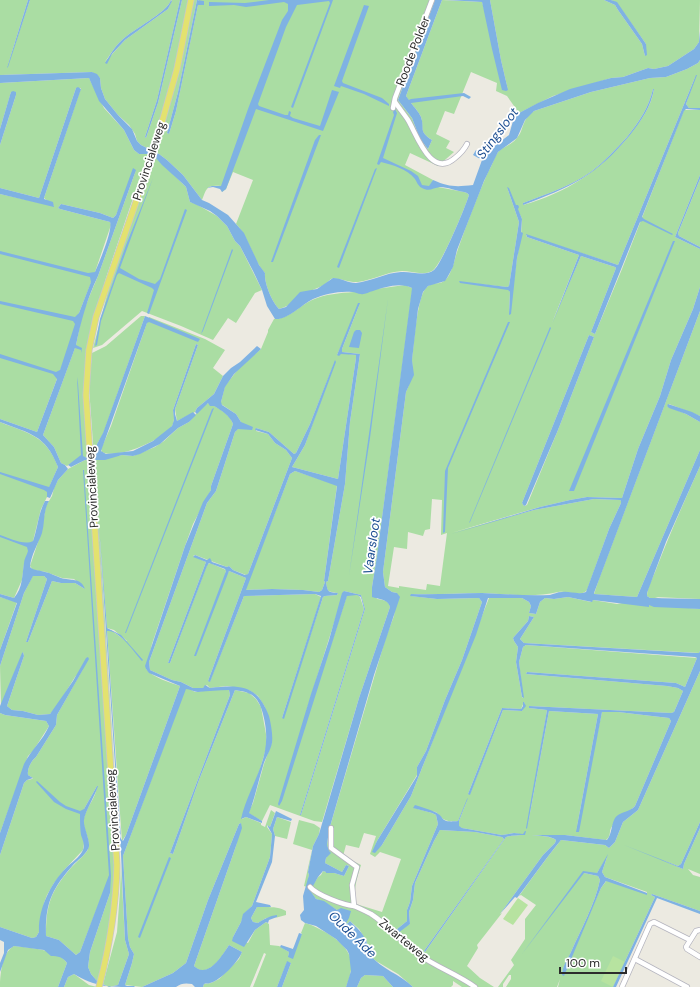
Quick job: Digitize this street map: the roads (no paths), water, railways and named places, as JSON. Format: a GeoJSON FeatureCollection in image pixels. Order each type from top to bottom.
{"type":"FeatureCollection","features":[{"type":"Feature","properties":{"kind":"main road","name":"Provincialeweg"},"geometry":{"type":"LineString","coordinates":[[99,987],[112,933],[117,865],[86,395],[90,350],[96,317],[155,147],[177,69],[192,0]]}},
{"type":"Feature","properties":{"kind":"street","name":"Roode Polder"},"geometry":{"type":"LineString","coordinates":[[393,108],[395,98],[432,0]]}},
{"type":"Feature","properties":{"kind":"street","name":"Roode Polder"},"geometry":{"type":"LineString","coordinates":[[395,102],[408,120],[423,149],[436,163],[448,163],[463,151],[467,144]]}},
{"type":"Feature","properties":{"kind":"street"},"geometry":{"type":"LineString","coordinates":[[331,828],[331,848],[357,866],[352,885],[354,906]]}},
{"type":"Feature","properties":{"kind":"street","name":"Zwarteweg"},"geometry":{"type":"LineString","coordinates":[[310,887],[312,890],[323,896],[331,898],[337,902],[354,906],[369,913],[381,921],[401,940],[425,959],[448,970],[475,987]]}},
{"type":"Feature","properties":{"kind":"street"},"geometry":{"type":"LineString","coordinates":[[622,987],[650,924],[654,922],[690,940]]}},
{"type":"Feature","properties":{"kind":"street"},"geometry":{"type":"LineString","coordinates":[[698,930],[686,947],[700,957]]}},
{"type":"Feature","properties":{"kind":"street"},"geometry":{"type":"LineString","coordinates":[[635,959],[687,987]]}},
{"type":"Feature","properties":{"kind":"water"},"geometry":{"type":"Polygon","coordinates":[[[28,0],[30,0],[7,68],[28,0]]]}},
{"type":"Feature","properties":{"kind":"water"},"geometry":{"type":"Polygon","coordinates":[[[171,0],[172,1],[168,9],[125,40],[112,54],[107,64],[105,63],[119,42],[157,15],[168,5],[171,0]]]}},
{"type":"Feature","properties":{"kind":"water"},"geometry":{"type":"Polygon","coordinates":[[[180,0],[182,0],[158,103],[146,138],[145,137],[157,100],[180,0]]]}},
{"type":"Feature","properties":{"kind":"water"},"geometry":{"type":"Polygon","coordinates":[[[197,0],[204,1],[204,5],[198,5],[176,111],[169,134],[167,133],[178,92],[197,0]]]}},
{"type":"Feature","properties":{"kind":"water"},"geometry":{"type":"Polygon","coordinates":[[[269,0],[333,0],[293,108],[291,107],[330,3],[329,1],[297,5],[286,27],[258,104],[259,106],[285,115],[288,115],[289,111],[291,112],[290,116],[293,118],[320,126],[332,90],[339,92],[323,131],[256,109],[226,189],[222,192],[220,189],[213,187],[207,188],[212,186],[221,186],[248,109],[282,20],[288,11],[288,4],[284,2],[246,7],[234,5],[209,6],[209,2],[245,3],[269,0]]]}},
{"type":"Feature","properties":{"kind":"water"},"geometry":{"type":"Polygon","coordinates":[[[435,0],[442,0],[406,96],[409,100],[464,93],[471,97],[469,99],[463,96],[411,103],[421,117],[423,132],[432,140],[428,149],[420,139],[412,118],[398,100],[435,0]]]}},
{"type":"Feature","properties":{"kind":"water"},"geometry":{"type":"Polygon","coordinates":[[[446,0],[490,0],[508,90],[502,90],[482,2],[446,0]]]}},
{"type":"Feature","properties":{"kind":"water"},"geometry":{"type":"Polygon","coordinates":[[[604,0],[617,2],[646,44],[647,55],[645,56],[642,44],[615,5],[604,0]]]}},
{"type":"Feature","properties":{"kind":"water"},"geometry":{"type":"Polygon","coordinates":[[[364,5],[369,6],[342,81],[343,83],[382,98],[389,104],[389,106],[364,94],[341,86],[340,88],[334,86],[364,5]]]}},
{"type":"Feature","properties":{"kind":"water","name":"Oude Ade"},"geometry":{"type":"Polygon","coordinates":[[[700,31],[700,60],[698,63],[687,69],[666,77],[650,78],[591,92],[534,111],[525,120],[517,138],[498,152],[484,181],[457,250],[453,267],[447,278],[445,281],[428,286],[423,292],[418,309],[412,360],[414,375],[406,392],[383,572],[385,587],[392,592],[397,593],[400,597],[374,675],[329,830],[327,845],[331,853],[326,858],[325,863],[342,872],[346,865],[349,866],[344,876],[334,873],[326,873],[323,871],[313,886],[309,886],[309,889],[316,899],[324,901],[337,910],[341,908],[351,911],[346,923],[347,924],[350,921],[363,934],[368,951],[374,960],[408,982],[413,987],[393,987],[383,976],[365,975],[361,978],[357,987],[346,987],[351,971],[349,954],[347,950],[336,939],[316,926],[305,923],[301,920],[300,915],[304,910],[303,896],[309,875],[308,872],[313,846],[319,834],[359,698],[390,607],[387,602],[372,597],[372,587],[412,288],[398,285],[364,294],[337,292],[327,294],[313,299],[285,317],[275,319],[267,306],[262,290],[253,271],[240,246],[235,241],[227,226],[210,211],[190,202],[186,187],[155,157],[148,154],[139,154],[134,150],[124,130],[99,101],[89,78],[0,83],[0,75],[92,72],[97,74],[100,78],[101,88],[105,99],[132,129],[137,141],[141,145],[167,160],[183,175],[202,200],[228,215],[244,233],[259,265],[265,273],[269,292],[279,309],[286,307],[300,292],[317,289],[333,278],[356,283],[395,273],[426,273],[434,270],[438,265],[453,235],[469,195],[464,192],[443,187],[429,190],[424,189],[404,170],[381,162],[379,165],[377,164],[395,109],[397,113],[383,158],[411,171],[418,176],[422,185],[429,186],[433,180],[453,186],[473,185],[482,160],[473,155],[476,150],[484,154],[509,135],[513,121],[519,113],[570,89],[611,78],[623,77],[648,68],[654,69],[668,66],[694,49],[699,42],[700,31]]]}},
{"type":"Feature","properties":{"kind":"water"},"geometry":{"type":"Polygon","coordinates":[[[696,75],[686,104],[689,108],[700,108],[700,110],[686,109],[684,111],[642,217],[673,234],[672,235],[643,221],[640,222],[595,334],[591,332],[616,268],[581,256],[552,324],[579,255],[527,237],[526,234],[618,265],[696,75]]]}},
{"type":"Feature","properties":{"kind":"water"},"geometry":{"type":"Polygon","coordinates":[[[78,87],[81,89],[44,198],[53,202],[54,207],[0,194],[0,188],[39,198],[76,88],[78,87]]]}},
{"type":"Feature","properties":{"kind":"water"},"geometry":{"type":"Polygon","coordinates":[[[653,89],[651,102],[642,119],[618,149],[606,161],[582,179],[569,186],[523,205],[523,203],[576,181],[592,171],[601,163],[615,150],[636,126],[646,108],[653,89]]]}},
{"type":"Feature","properties":{"kind":"water"},"geometry":{"type":"Polygon","coordinates":[[[11,92],[16,92],[16,95],[0,145],[0,129],[11,92]]]}},
{"type":"Feature","properties":{"kind":"water"},"geometry":{"type":"Polygon","coordinates":[[[319,135],[321,135],[273,262],[271,262],[315,140],[319,135]]]}},
{"type":"Feature","properties":{"kind":"water"},"geometry":{"type":"Polygon","coordinates":[[[133,168],[136,170],[82,319],[76,345],[82,348],[81,353],[81,350],[75,348],[43,435],[54,447],[61,463],[68,469],[58,480],[50,498],[47,497],[47,492],[44,490],[0,474],[0,472],[49,487],[58,467],[53,456],[42,441],[28,433],[0,422],[0,419],[37,432],[57,379],[53,374],[0,358],[0,354],[56,372],[60,370],[75,324],[73,321],[0,304],[0,301],[75,317],[79,313],[91,282],[90,277],[0,254],[0,251],[88,273],[95,272],[108,239],[110,222],[58,208],[61,204],[100,213],[113,218],[116,215],[133,168]]]}},
{"type":"Feature","properties":{"kind":"water"},"geometry":{"type":"Polygon","coordinates":[[[377,168],[339,268],[337,267],[375,169],[377,168]]]}},
{"type":"Feature","properties":{"kind":"water"},"geometry":{"type":"Polygon","coordinates":[[[700,175],[700,179],[678,233],[679,236],[700,247],[700,249],[675,237],[700,175]]]}},
{"type":"Feature","properties":{"kind":"water"},"geometry":{"type":"Polygon","coordinates":[[[153,178],[120,268],[139,279],[155,284],[160,279],[185,209],[187,210],[149,314],[147,313],[154,290],[119,273],[101,321],[97,345],[95,346],[100,319],[126,245],[153,178]]]}},
{"type":"Feature","properties":{"kind":"water"},"geometry":{"type":"Polygon","coordinates":[[[507,187],[509,188],[516,205],[519,207],[518,209],[522,219],[521,232],[523,233],[517,258],[511,314],[509,315],[510,292],[508,290],[460,283],[459,281],[509,286],[519,222],[507,187]]]}},
{"type":"Feature","properties":{"kind":"water"},"geometry":{"type":"Polygon","coordinates":[[[673,241],[675,241],[574,491],[569,491],[673,241]]]}},
{"type":"Feature","properties":{"kind":"water"},"geometry":{"type":"Polygon","coordinates":[[[232,249],[233,250],[201,334],[232,249]]]}},
{"type":"Feature","properties":{"kind":"water"},"geometry":{"type":"Polygon","coordinates":[[[700,287],[700,311],[594,594],[637,597],[700,450],[700,466],[666,542],[647,596],[650,598],[700,599],[700,609],[654,607],[649,605],[649,607],[593,600],[592,602],[568,597],[554,599],[545,598],[540,602],[536,614],[529,613],[531,606],[529,602],[522,598],[488,598],[476,635],[411,796],[382,845],[375,853],[372,852],[377,841],[417,776],[417,767],[426,751],[462,660],[482,602],[479,598],[437,599],[410,596],[411,594],[482,593],[550,595],[560,592],[586,592],[609,529],[621,503],[620,500],[594,499],[534,510],[451,534],[540,507],[570,500],[587,497],[622,498],[638,449],[660,396],[671,360],[693,309],[700,287]]]}},
{"type":"Feature","properties":{"kind":"water"},"geometry":{"type":"Polygon","coordinates":[[[388,299],[370,438],[349,576],[388,299]]]}},
{"type":"Feature","properties":{"kind":"water"},"geometry":{"type":"Polygon","coordinates":[[[358,303],[360,303],[342,349],[342,352],[360,354],[350,422],[345,484],[328,581],[326,582],[329,591],[338,593],[337,595],[323,597],[284,719],[282,718],[321,596],[315,594],[244,596],[210,682],[208,681],[246,578],[229,571],[196,656],[194,656],[226,571],[225,569],[209,563],[170,663],[168,663],[206,562],[193,557],[195,555],[207,560],[210,558],[212,562],[227,567],[229,566],[233,570],[245,575],[248,574],[292,458],[286,450],[275,443],[268,434],[255,430],[256,428],[269,432],[294,454],[296,453],[310,424],[335,360],[336,362],[305,445],[292,467],[338,479],[356,355],[337,355],[358,303]],[[295,471],[290,474],[246,590],[272,589],[319,592],[322,590],[325,582],[337,486],[295,471]]]}},
{"type":"Feature","properties":{"kind":"water"},"geometry":{"type":"Polygon","coordinates":[[[145,316],[200,339],[198,342],[149,322],[147,323],[101,451],[106,454],[133,451],[153,441],[172,426],[174,420],[173,410],[196,344],[198,345],[175,409],[175,414],[177,421],[193,412],[196,415],[160,444],[140,454],[133,456],[122,455],[105,460],[85,460],[71,467],[68,465],[81,455],[77,377],[83,456],[87,458],[96,457],[97,444],[103,433],[145,316]]]}},
{"type":"Feature","properties":{"kind":"water"},"geometry":{"type":"Polygon","coordinates":[[[508,322],[510,322],[448,468],[445,532],[443,533],[445,471],[508,322]]]}},
{"type":"Feature","properties":{"kind":"water"},"geometry":{"type":"Polygon","coordinates":[[[550,327],[551,328],[469,523],[550,327]]]}},
{"type":"Feature","properties":{"kind":"water"},"geometry":{"type":"Polygon","coordinates":[[[356,330],[360,330],[362,333],[359,348],[349,347],[354,332],[356,330]]]}},
{"type":"Feature","properties":{"kind":"water"},"geometry":{"type":"Polygon","coordinates":[[[589,335],[594,337],[558,430],[526,505],[524,506],[522,503],[589,335]]]}},
{"type":"Feature","properties":{"kind":"water"},"geometry":{"type":"Polygon","coordinates":[[[257,346],[261,349],[234,374],[225,387],[221,402],[222,405],[236,414],[241,422],[253,427],[252,430],[238,429],[235,432],[216,491],[207,503],[149,662],[150,670],[193,688],[203,688],[205,685],[210,688],[239,687],[253,692],[264,705],[269,716],[272,730],[272,743],[264,763],[249,813],[262,821],[262,823],[246,817],[241,819],[245,804],[262,762],[266,744],[263,714],[255,697],[246,692],[235,690],[199,780],[173,854],[170,853],[230,695],[229,690],[198,692],[186,689],[123,856],[128,938],[130,947],[134,954],[125,985],[135,987],[112,986],[118,985],[129,954],[125,940],[121,854],[99,526],[107,628],[121,635],[143,660],[142,661],[122,638],[112,631],[107,631],[121,839],[123,841],[180,686],[149,673],[145,666],[185,546],[203,502],[211,490],[211,486],[233,424],[230,418],[220,409],[210,406],[208,403],[197,414],[195,412],[197,408],[214,394],[223,376],[257,346]]]}},
{"type":"Feature","properties":{"kind":"water"},"geometry":{"type":"Polygon","coordinates":[[[668,404],[700,416],[700,422],[686,414],[669,408],[667,406],[668,404]]]}},
{"type":"Feature","properties":{"kind":"water"},"geometry":{"type":"Polygon","coordinates":[[[214,408],[126,633],[125,633],[212,409],[214,408]]]}},
{"type":"Feature","properties":{"kind":"water"},"geometry":{"type":"Polygon","coordinates":[[[83,470],[111,876],[110,893],[90,952],[88,967],[91,974],[98,982],[107,986],[89,982],[74,974],[68,977],[64,987],[58,987],[67,963],[64,959],[51,956],[44,950],[14,946],[8,950],[0,972],[0,963],[4,953],[4,942],[0,940],[0,927],[32,938],[36,937],[39,932],[39,924],[43,906],[50,889],[60,874],[82,853],[84,848],[81,835],[80,814],[66,809],[54,802],[36,782],[37,781],[60,802],[80,811],[84,809],[98,786],[84,820],[89,843],[88,849],[66,874],[51,897],[47,914],[46,936],[59,940],[76,955],[80,952],[109,875],[83,470]]]}},
{"type":"Feature","properties":{"kind":"water"},"geometry":{"type":"Polygon","coordinates":[[[45,501],[49,501],[46,509],[42,533],[33,554],[30,567],[64,579],[78,581],[85,589],[75,583],[61,583],[52,581],[28,642],[26,642],[47,579],[44,576],[33,576],[24,593],[0,666],[0,650],[17,603],[0,597],[0,594],[14,598],[17,594],[21,586],[24,562],[28,551],[27,547],[0,537],[0,535],[25,543],[33,541],[45,501]]]}},
{"type":"Feature","properties":{"kind":"water"},"geometry":{"type":"Polygon","coordinates":[[[344,591],[361,595],[365,609],[300,815],[364,609],[361,597],[357,595],[347,596],[282,801],[279,806],[278,804],[329,640],[342,593],[344,591]]]}},
{"type":"Feature","properties":{"kind":"water"},"geometry":{"type":"Polygon","coordinates":[[[529,616],[534,617],[520,639],[524,643],[696,653],[699,653],[700,651],[700,671],[638,810],[623,822],[615,842],[609,848],[605,845],[561,840],[517,898],[515,897],[500,914],[543,855],[555,843],[556,840],[532,835],[565,835],[607,840],[615,818],[619,814],[630,810],[635,806],[671,721],[669,718],[618,712],[602,712],[579,832],[576,832],[598,714],[549,711],[527,829],[547,710],[529,708],[529,706],[671,713],[674,712],[683,691],[678,688],[667,686],[526,674],[527,672],[676,683],[685,687],[697,658],[526,645],[523,647],[519,662],[524,698],[522,697],[516,662],[518,647],[513,638],[528,621],[529,616]]]}},
{"type":"Feature","properties":{"kind":"water"},"geometry":{"type":"Polygon","coordinates":[[[23,652],[24,656],[7,706],[12,710],[38,715],[50,714],[73,681],[86,658],[88,657],[89,659],[57,715],[56,725],[30,765],[28,775],[33,778],[24,783],[0,855],[0,833],[24,764],[44,736],[49,726],[46,721],[0,713],[0,706],[23,652]]]}},
{"type":"Feature","properties":{"kind":"water"},"geometry":{"type":"Polygon","coordinates":[[[523,702],[526,706],[522,711],[503,710],[470,795],[468,794],[502,708],[521,709],[523,702]]]}},
{"type":"Feature","properties":{"kind":"water"},"geometry":{"type":"Polygon","coordinates":[[[468,798],[459,821],[459,826],[462,828],[502,835],[514,833],[523,834],[525,831],[525,835],[506,837],[425,952],[424,951],[504,839],[502,837],[475,832],[440,830],[415,883],[413,900],[409,912],[410,924],[398,933],[396,930],[407,921],[407,910],[410,902],[412,886],[438,824],[436,815],[413,808],[415,805],[435,812],[445,820],[458,821],[468,798]]]}},
{"type":"Feature","properties":{"kind":"water"},"geometry":{"type":"Polygon","coordinates":[[[276,811],[292,819],[291,821],[277,817],[273,829],[275,836],[272,862],[256,902],[270,905],[271,907],[257,907],[251,918],[253,922],[258,923],[272,916],[277,915],[277,917],[269,920],[268,923],[266,922],[255,930],[244,947],[232,941],[243,914],[252,906],[270,857],[272,834],[267,825],[270,827],[276,811]]]}},
{"type":"Feature","properties":{"kind":"water"},"geometry":{"type":"Polygon","coordinates":[[[700,822],[700,828],[683,869],[624,845],[678,866],[681,864],[700,822]]]}},
{"type":"Feature","properties":{"kind":"water"},"geometry":{"type":"Polygon","coordinates":[[[241,823],[242,828],[194,966],[205,970],[210,968],[219,959],[229,945],[242,952],[240,956],[224,975],[219,979],[204,984],[203,987],[195,987],[192,984],[186,983],[176,987],[142,987],[173,973],[186,963],[208,900],[239,824],[241,823]]]}},
{"type":"Feature","properties":{"kind":"water"},"geometry":{"type":"Polygon","coordinates":[[[608,854],[602,872],[605,877],[647,893],[647,895],[606,881],[601,888],[564,976],[562,975],[564,965],[591,907],[600,880],[598,876],[584,873],[522,954],[583,871],[597,873],[608,854]]]}},
{"type":"Feature","properties":{"kind":"water"},"geometry":{"type":"Polygon","coordinates":[[[169,857],[171,858],[140,938],[138,937],[169,857]]]}},
{"type":"Feature","properties":{"kind":"water"},"geometry":{"type":"Polygon","coordinates":[[[652,894],[700,911],[700,914],[657,898],[616,987],[613,987],[655,897],[651,895],[652,894]]]}},
{"type":"Feature","properties":{"kind":"water"},"geometry":{"type":"Polygon","coordinates":[[[299,933],[302,934],[293,959],[288,957],[289,952],[280,947],[281,945],[293,949],[299,933]]]}},
{"type":"Feature","properties":{"kind":"water"},"geometry":{"type":"Polygon","coordinates":[[[287,961],[291,963],[282,987],[277,987],[287,961]]]}},
{"type":"Feature","properties":{"kind":"water label","name":"Stingsloot"},"geometry":{"type":"Point","coordinates":[497,133]}},
{"type":"Feature","properties":{"kind":"water label","name":"Vaarsloot"},"geometry":{"type":"Point","coordinates":[371,546]}}]}
